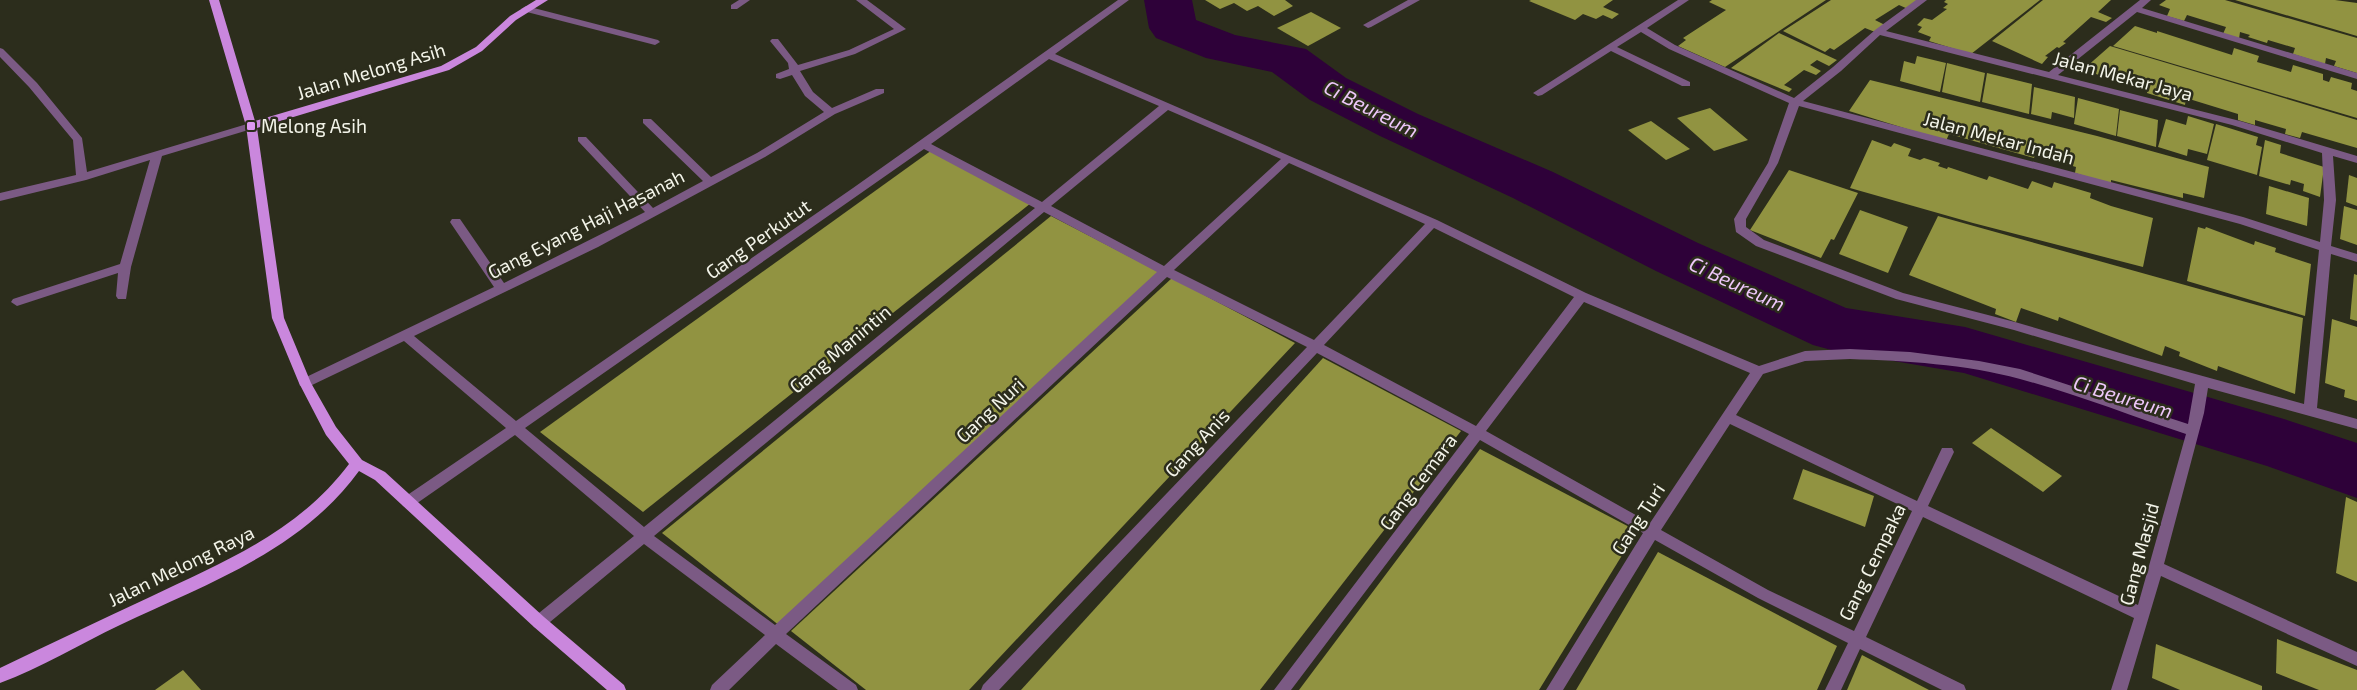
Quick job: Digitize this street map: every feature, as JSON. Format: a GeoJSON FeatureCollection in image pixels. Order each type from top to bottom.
{"type":"FeatureCollection","features":[{"type":"Feature","properties":{"kind":"main road"},"geometry":{"type":"LineString","coordinates":[[214,0],[226,36],[250,126],[278,318],[305,383],[331,431],[357,464],[380,476],[539,622],[618,690]]}},
{"type":"Feature","properties":{"kind":"main road","name":"Jalan Melong Asih"},"geometry":{"type":"LineString","coordinates":[[250,126],[445,68],[464,60],[479,50],[526,9],[544,0]]}},
{"type":"Feature","properties":{"kind":"main road","name":"Jalan Melong Raya"},"geometry":{"type":"LineString","coordinates":[[0,676],[274,544],[315,514],[345,483],[357,464]]}},
{"type":"Feature","properties":{"kind":"street"},"geometry":{"type":"LineString","coordinates":[[734,7],[745,0]]}},
{"type":"Feature","properties":{"kind":"street"},"geometry":{"type":"LineString","coordinates":[[780,76],[852,52],[901,29],[863,0]]}},
{"type":"Feature","properties":{"kind":"street","name":"Gang Perkutut"},"geometry":{"type":"LineString","coordinates":[[408,502],[925,145],[1124,0]]}},
{"type":"Feature","properties":{"kind":"street"},"geometry":{"type":"LineString","coordinates":[[1368,25],[1415,0]]}},
{"type":"Feature","properties":{"kind":"street"},"geometry":{"type":"LineString","coordinates":[[1538,93],[1684,0]]}},
{"type":"Feature","properties":{"kind":"street"},"geometry":{"type":"LineString","coordinates":[[1922,0],[1878,32],[1837,69],[1795,102],[1774,164],[1740,219],[1740,229],[1760,243],[1900,296],[2015,326],[2202,386],[2310,410],[2357,424]]}},
{"type":"Feature","properties":{"kind":"street"},"geometry":{"type":"LineString","coordinates":[[2052,75],[2146,0]]}},
{"type":"Feature","properties":{"kind":"street"},"geometry":{"type":"LineString","coordinates":[[526,9],[655,42]]}},
{"type":"Feature","properties":{"kind":"street"},"geometry":{"type":"LineString","coordinates":[[2136,9],[2357,76]]}},
{"type":"Feature","properties":{"kind":"street","name":"Jalan Mekar Indah"},"geometry":{"type":"LineString","coordinates":[[1641,28],[1681,51],[1795,102],[2243,221],[2357,258]]}},
{"type":"Feature","properties":{"kind":"street","name":"Jalan Mekar Jaya"},"geometry":{"type":"LineString","coordinates":[[1878,32],[2236,123],[2357,160]]}},
{"type":"Feature","properties":{"kind":"street"},"geometry":{"type":"LineString","coordinates":[[775,41],[793,62],[794,70],[808,94],[831,112]]}},
{"type":"Feature","properties":{"kind":"street"},"geometry":{"type":"LineString","coordinates":[[1610,47],[1686,84]]}},
{"type":"Feature","properties":{"kind":"street"},"geometry":{"type":"LineString","coordinates":[[0,51],[33,85],[78,140],[82,178]]}},
{"type":"Feature","properties":{"kind":"street"},"geometry":{"type":"LineString","coordinates":[[1049,55],[1288,158],[1433,223],[1582,296],[1758,371],[1805,356],[1850,354],[1910,357],[1979,366],[2020,374],[2194,429]]}},
{"type":"Feature","properties":{"kind":"street","name":"Gang Eyang Haji Hasanah"},"geometry":{"type":"LineString","coordinates":[[305,383],[594,244],[761,154],[831,112],[880,91]]}},
{"type":"Feature","properties":{"kind":"street","name":"Gang Manintin"},"geometry":{"type":"LineString","coordinates":[[539,622],[1042,206],[1166,106]]}},
{"type":"Feature","properties":{"kind":"street"},"geometry":{"type":"LineString","coordinates":[[647,121],[710,182]]}},
{"type":"Feature","properties":{"kind":"street"},"geometry":{"type":"LineString","coordinates":[[0,197],[82,178],[250,126]]}},
{"type":"Feature","properties":{"kind":"street"},"geometry":{"type":"LineString","coordinates":[[582,139],[652,213]]}},
{"type":"Feature","properties":{"kind":"street"},"geometry":{"type":"LineString","coordinates":[[925,145],[1478,433],[1763,594],[1958,690]]}},
{"type":"Feature","properties":{"kind":"street"},"geometry":{"type":"LineString","coordinates":[[2310,410],[2327,249],[2330,200],[2327,151]]}},
{"type":"Feature","properties":{"kind":"street"},"geometry":{"type":"LineString","coordinates":[[122,296],[125,267],[156,156]]}},
{"type":"Feature","properties":{"kind":"street","name":"Gang Nuri"},"geometry":{"type":"LineString","coordinates":[[718,690],[778,634],[820,591],[1167,272],[1201,237],[1288,158]]}},
{"type":"Feature","properties":{"kind":"street"},"geometry":{"type":"LineString","coordinates":[[456,222],[501,288]]}},
{"type":"Feature","properties":{"kind":"street","name":"Gang Anis"},"geometry":{"type":"LineString","coordinates":[[989,690],[1433,223]]}},
{"type":"Feature","properties":{"kind":"street"},"geometry":{"type":"LineString","coordinates":[[16,302],[125,267]]}},
{"type":"Feature","properties":{"kind":"street","name":"Gang Cemara"},"geometry":{"type":"LineString","coordinates":[[1282,690],[1582,296]]}},
{"type":"Feature","properties":{"kind":"street"},"geometry":{"type":"LineString","coordinates":[[405,335],[644,536],[778,634],[850,690]]}},
{"type":"Feature","properties":{"kind":"street","name":"Gang Turi"},"geometry":{"type":"LineString","coordinates":[[1554,690],[1652,532],[1758,371]]}},
{"type":"Feature","properties":{"kind":"street","name":"Gang Masjid"},"geometry":{"type":"LineString","coordinates":[[2119,690],[2158,568],[2194,429],[2202,386]]}},
{"type":"Feature","properties":{"kind":"street"},"geometry":{"type":"LineString","coordinates":[[1727,417],[2143,615]]}},
{"type":"Feature","properties":{"kind":"street","name":"Gang Cempaka"},"geometry":{"type":"LineString","coordinates":[[1833,690],[1947,452]]}},
{"type":"Feature","properties":{"kind":"street"},"geometry":{"type":"LineString","coordinates":[[2158,568],[2357,659]]}},
{"type":"Feature","properties":{"kind":"building"},"geometry":{"type":"Polygon","coordinates":[[[1205,0],[1285,0],[1293,6],[1274,16],[1258,6],[1247,11],[1234,3],[1220,9],[1205,0]]]}},
{"type":"Feature","properties":{"kind":"building"},"geometry":{"type":"Polygon","coordinates":[[[1613,0],[1603,7],[1619,14],[1612,19],[1603,15],[1596,19],[1583,14],[1575,20],[1529,1],[1613,0]]]}},
{"type":"Feature","properties":{"kind":"building"},"geometry":{"type":"Polygon","coordinates":[[[1712,0],[1826,0],[1725,67],[1678,46],[1686,40],[1683,38],[1726,10],[1709,2],[1712,0]]]}},
{"type":"Feature","properties":{"kind":"building"},"geometry":{"type":"Polygon","coordinates":[[[1831,0],[1922,0],[1908,9],[1899,5],[1875,20],[1885,25],[1875,32],[1865,28],[1834,50],[1830,48],[1825,52],[1783,31],[1831,0]]]}},
{"type":"Feature","properties":{"kind":"building"},"geometry":{"type":"Polygon","coordinates":[[[1946,0],[2040,0],[1971,54],[1929,41],[1931,37],[1918,32],[1922,27],[1917,25],[1924,18],[1932,20],[1947,9],[1943,8],[1948,4],[1944,2],[1946,0]]]}},
{"type":"Feature","properties":{"kind":"building"},"geometry":{"type":"Polygon","coordinates":[[[2043,0],[2111,0],[2098,12],[2112,18],[2106,22],[2091,17],[2063,42],[2066,43],[2045,56],[2048,57],[2042,64],[1992,41],[2043,0]]]}},
{"type":"Feature","properties":{"kind":"building"},"geometry":{"type":"Polygon","coordinates":[[[2166,0],[2225,0],[2357,38],[2357,73],[2334,66],[2336,61],[2326,58],[2325,64],[2293,54],[2295,48],[2268,40],[2267,43],[2248,37],[2250,35],[2240,32],[2239,39],[2223,34],[2226,27],[2187,15],[2184,21],[2167,16],[2170,9],[2159,5],[2166,0]]]}},
{"type":"Feature","properties":{"kind":"building"},"geometry":{"type":"Polygon","coordinates":[[[2235,0],[2335,0],[2357,3],[2357,36],[2235,0]]]}},
{"type":"Feature","properties":{"kind":"building"},"geometry":{"type":"Polygon","coordinates":[[[1311,12],[1341,28],[1308,46],[1277,28],[1311,12]]]}},
{"type":"Feature","properties":{"kind":"building"},"geometry":{"type":"Polygon","coordinates":[[[2135,26],[2157,33],[2157,31],[2232,55],[2234,48],[2259,56],[2257,62],[2291,72],[2293,65],[2323,74],[2323,80],[2329,82],[2331,77],[2352,83],[2351,89],[2357,91],[2357,118],[2113,46],[2135,26]]]}},
{"type":"Feature","properties":{"kind":"building"},"geometry":{"type":"Polygon","coordinates":[[[1779,33],[1837,60],[1829,66],[1817,60],[1810,65],[1821,71],[1816,75],[1804,70],[1784,85],[1792,89],[1789,92],[1731,68],[1779,33]]]}},
{"type":"Feature","properties":{"kind":"building"},"geometry":{"type":"Polygon","coordinates":[[[2110,46],[2357,120],[2357,148],[2302,132],[2300,138],[2285,134],[2286,129],[2255,120],[2255,125],[2238,120],[2238,114],[2186,98],[2185,105],[2147,93],[2148,87],[2134,82],[2135,80],[2116,74],[2114,80],[2090,72],[2091,69],[2085,68],[2110,46]]]}},
{"type":"Feature","properties":{"kind":"building"},"geometry":{"type":"Polygon","coordinates":[[[1917,56],[1946,63],[1940,92],[1900,81],[1904,61],[1915,64],[1917,56]]]}},
{"type":"Feature","properties":{"kind":"building"},"geometry":{"type":"Polygon","coordinates":[[[1947,63],[1985,73],[1980,102],[1942,92],[1947,63]]]}},
{"type":"Feature","properties":{"kind":"building"},"geometry":{"type":"Polygon","coordinates":[[[1987,73],[2032,84],[2029,114],[1982,102],[1987,73]]]}},
{"type":"Feature","properties":{"kind":"building"},"geometry":{"type":"Polygon","coordinates":[[[1870,80],[2097,136],[2209,167],[2204,198],[2183,193],[2183,198],[2111,180],[2111,184],[2075,173],[2076,167],[2035,155],[2034,158],[1949,134],[1946,141],[1849,111],[1870,80]]]}},
{"type":"Feature","properties":{"kind":"building"},"geometry":{"type":"Polygon","coordinates":[[[2034,87],[2075,97],[2074,118],[2052,112],[2051,119],[2031,114],[2034,87]]]}},
{"type":"Feature","properties":{"kind":"building"},"geometry":{"type":"Polygon","coordinates":[[[2078,98],[2119,109],[2116,136],[2074,124],[2078,98]]]}},
{"type":"Feature","properties":{"kind":"building"},"geometry":{"type":"Polygon","coordinates":[[[1710,108],[1748,140],[1714,151],[1677,118],[1710,108]]]}},
{"type":"Feature","properties":{"kind":"building"},"geometry":{"type":"Polygon","coordinates":[[[2120,110],[2158,120],[2156,147],[2117,136],[2120,110]]]}},
{"type":"Feature","properties":{"kind":"building"},"geometry":{"type":"Polygon","coordinates":[[[2188,116],[2214,124],[2207,154],[2188,149],[2187,156],[2158,147],[2166,119],[2186,125],[2188,116]]]}},
{"type":"Feature","properties":{"kind":"building"},"geometry":{"type":"Polygon","coordinates":[[[1651,121],[1690,149],[1666,160],[1628,130],[1651,121]]]}},
{"type":"Feature","properties":{"kind":"building"},"geometry":{"type":"Polygon","coordinates":[[[2216,124],[2258,137],[2256,145],[2262,147],[2257,175],[2207,160],[2216,124]]]}},
{"type":"Feature","properties":{"kind":"building"},"geometry":{"type":"Polygon","coordinates":[[[1872,140],[1891,147],[1894,143],[1911,149],[1908,156],[1920,160],[1924,158],[1940,163],[1938,166],[1947,169],[1948,167],[1987,180],[1989,176],[2028,189],[2032,181],[2052,188],[2054,182],[2091,193],[2090,198],[2111,206],[2153,218],[2143,267],[1973,223],[1850,188],[1872,140]]]}},
{"type":"Feature","properties":{"kind":"building"},"geometry":{"type":"Polygon","coordinates":[[[2265,140],[2281,145],[2280,153],[2324,167],[2320,197],[2303,191],[2304,184],[2291,180],[2290,185],[2259,176],[2265,140]]]}},
{"type":"Feature","properties":{"kind":"building"},"geometry":{"type":"Polygon","coordinates":[[[932,150],[1031,203],[643,512],[540,432],[932,150]]]}},
{"type":"Feature","properties":{"kind":"building"},"geometry":{"type":"Polygon","coordinates":[[[1789,170],[1858,193],[1834,240],[1831,239],[1821,258],[1750,230],[1789,170]]]}},
{"type":"Feature","properties":{"kind":"building"},"geometry":{"type":"Polygon","coordinates":[[[2349,175],[2357,178],[2357,206],[2346,202],[2349,175]]]}},
{"type":"Feature","properties":{"kind":"building"},"geometry":{"type":"Polygon","coordinates":[[[2269,186],[2309,198],[2307,226],[2266,214],[2269,186]]]}},
{"type":"Feature","properties":{"kind":"building"},"geometry":{"type":"Polygon","coordinates":[[[2344,206],[2357,210],[2357,245],[2340,239],[2344,206]]]}},
{"type":"Feature","properties":{"kind":"building"},"geometry":{"type":"Polygon","coordinates":[[[1860,210],[1908,227],[1888,273],[1839,254],[1860,210]]]}},
{"type":"Feature","properties":{"kind":"building"},"geometry":{"type":"Polygon","coordinates":[[[1051,216],[1163,274],[780,626],[662,533],[1051,216]]]}},
{"type":"Feature","properties":{"kind":"building"},"geometry":{"type":"Polygon","coordinates":[[[1938,216],[2303,318],[2295,394],[2218,366],[2217,371],[2179,356],[2180,352],[2165,346],[2162,356],[2059,317],[2058,321],[2021,308],[2016,322],[1995,314],[1996,309],[1909,275],[1938,216]]]}},
{"type":"Feature","properties":{"kind":"building"},"geometry":{"type":"Polygon","coordinates":[[[2198,227],[2205,229],[2206,227],[2254,245],[2255,241],[2276,248],[2275,252],[2311,264],[2305,316],[2187,281],[2198,227]]]}},
{"type":"Feature","properties":{"kind":"building"},"geometry":{"type":"Polygon","coordinates":[[[2354,274],[2357,275],[2357,321],[2350,319],[2354,274]]]}},
{"type":"Feature","properties":{"kind":"building"},"geometry":{"type":"Polygon","coordinates":[[[1172,278],[1295,343],[969,690],[866,690],[791,631],[1172,278]]]}},
{"type":"Feature","properties":{"kind":"building"},"geometry":{"type":"Polygon","coordinates":[[[2332,319],[2357,327],[2357,401],[2344,397],[2345,390],[2325,383],[2332,319]]]}},
{"type":"Feature","properties":{"kind":"building"},"geometry":{"type":"Polygon","coordinates":[[[1323,358],[1461,431],[1260,690],[1021,690],[1323,358]]]}},
{"type":"Feature","properties":{"kind":"building"},"geometry":{"type":"Polygon","coordinates":[[[1991,428],[2062,476],[2043,492],[1972,443],[1991,428]]]}},
{"type":"Feature","properties":{"kind":"building"},"geometry":{"type":"Polygon","coordinates":[[[1480,449],[1637,531],[1539,690],[1299,690],[1480,449]]]}},
{"type":"Feature","properties":{"kind":"building"},"geometry":{"type":"Polygon","coordinates":[[[1803,469],[1874,496],[1865,527],[1793,499],[1803,469]]]}},
{"type":"Feature","properties":{"kind":"building"},"geometry":{"type":"Polygon","coordinates":[[[2346,497],[2357,502],[2357,582],[2336,573],[2346,497]]]}},
{"type":"Feature","properties":{"kind":"building"},"geometry":{"type":"Polygon","coordinates":[[[1658,552],[1837,646],[1817,690],[1576,690],[1658,552]]]}},
{"type":"Feature","properties":{"kind":"building"},"geometry":{"type":"Polygon","coordinates":[[[2277,639],[2357,670],[2357,690],[2319,690],[2276,673],[2277,639]]]}},
{"type":"Feature","properties":{"kind":"building"},"geometry":{"type":"Polygon","coordinates":[[[2156,644],[2262,686],[2262,690],[2180,690],[2152,678],[2156,644]]]}},
{"type":"Feature","properties":{"kind":"building"},"geometry":{"type":"Polygon","coordinates":[[[1862,655],[1929,690],[1847,690],[1862,655]]]}},
{"type":"Feature","properties":{"kind":"building"},"geometry":{"type":"Polygon","coordinates":[[[183,670],[201,690],[155,690],[183,670]]]}},
{"type":"Feature","properties":{"kind":"waterway","name":"Ci Beureum"},"geometry":{"type":"LineString","coordinates":[[1168,0],[1173,28],[1223,48],[1288,60],[1328,89],[1399,125],[1533,185],[1677,257],[1835,329],[1965,350],[2284,445],[2357,471]]}},
{"type":"Feature","properties":{"kind":"place","name":"Melong Asih"},"geometry":{"type":"Point","coordinates":[251,126]}}]}
